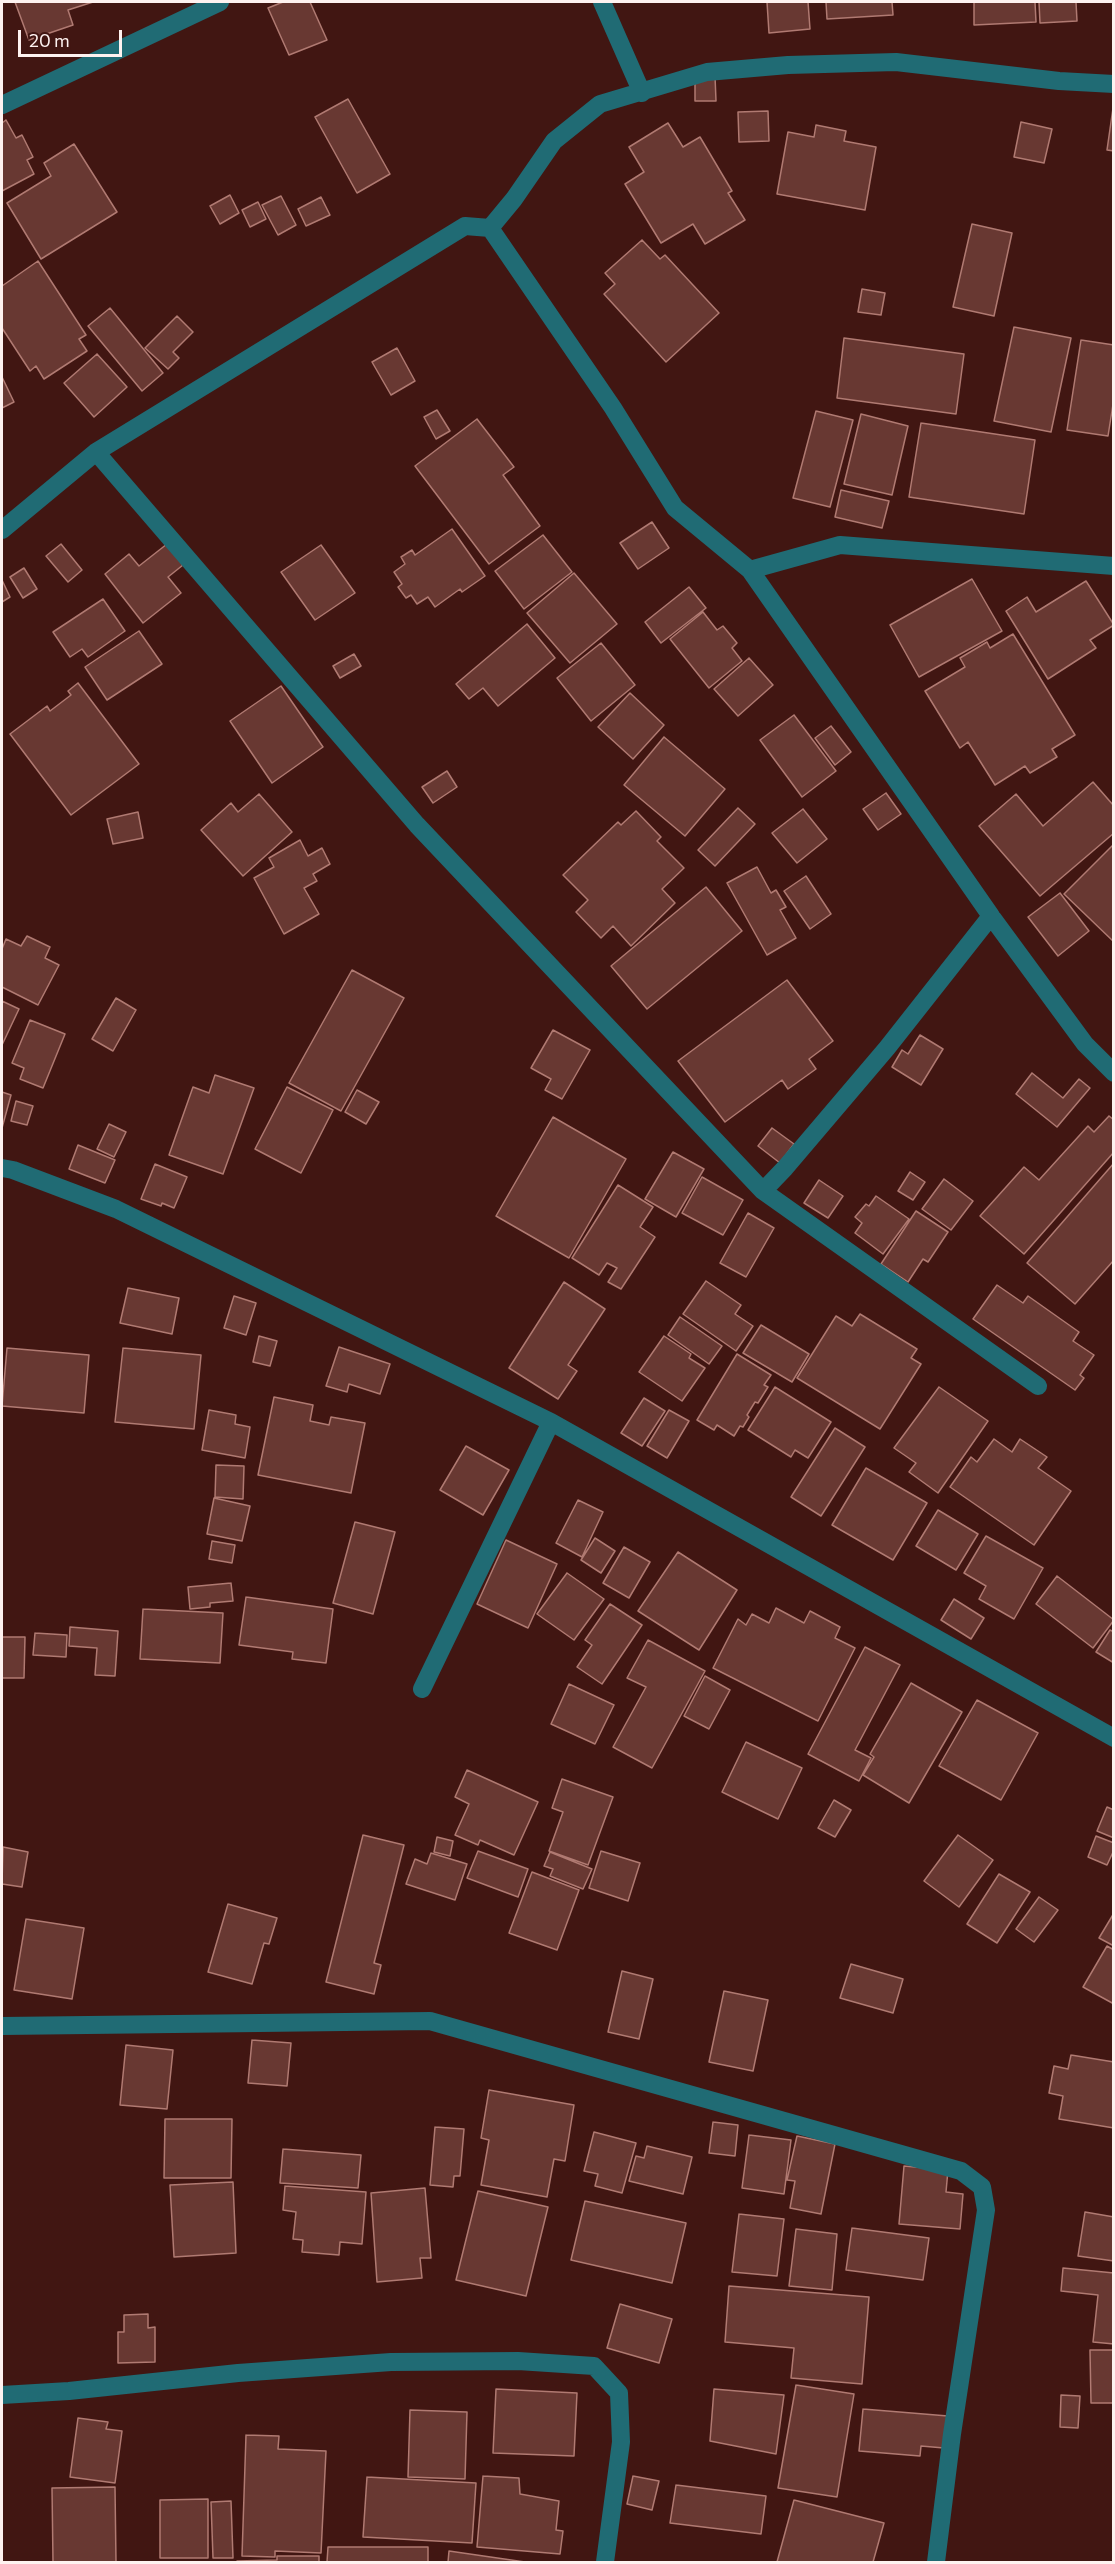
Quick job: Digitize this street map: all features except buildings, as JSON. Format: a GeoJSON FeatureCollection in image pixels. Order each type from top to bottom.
{"type":"FeatureCollection","features":[{"type":"Feature","properties":{"kind":"street"},"geometry":{"type":"LineString","coordinates":[[2,105],[218,2]]}},
{"type":"Feature","properties":{"kind":"street"},"geometry":{"type":"LineString","coordinates":[[602,2],[642,93]]}},
{"type":"Feature","properties":{"kind":"street"},"geometry":{"type":"LineString","coordinates":[[490,228],[514,199],[554,141],[600,104],[707,72],[896,62],[1059,81],[1113,84]]}},
{"type":"Feature","properties":{"kind":"street"},"geometry":{"type":"LineString","coordinates":[[2,530],[96,452],[465,226],[490,228]]}},
{"type":"Feature","properties":{"kind":"street"},"geometry":{"type":"LineString","coordinates":[[490,228],[613,408],[675,508],[750,570],[991,916],[1085,1044],[1113,1073]]}},
{"type":"Feature","properties":{"kind":"street"},"geometry":{"type":"LineString","coordinates":[[96,452],[417,825],[763,1191],[1038,1386]]}},
{"type":"Feature","properties":{"kind":"street"},"geometry":{"type":"LineString","coordinates":[[750,570],[840,545],[1113,567]]}},
{"type":"Feature","properties":{"kind":"street"},"geometry":{"type":"LineString","coordinates":[[763,1191],[887,1048],[991,916]]}},
{"type":"Feature","properties":{"kind":"street"},"geometry":{"type":"LineString","coordinates":[[2,1168],[13,1170],[116,1209],[551,1422],[1113,1738]]}},
{"type":"Feature","properties":{"kind":"street"},"geometry":{"type":"LineString","coordinates":[[422,1689],[551,1422]]}},
{"type":"Feature","properties":{"kind":"street"},"geometry":{"type":"LineString","coordinates":[[2,2026],[430,2021],[961,2171],[982,2187],[986,2210],[952,2434],[936,2562]]}},
{"type":"Feature","properties":{"kind":"street"},"geometry":{"type":"LineString","coordinates":[[2,2395],[69,2391],[238,2373],[391,2362],[518,2361],[594,2366],[619,2393],[621,2442],[605,2562]]}}]}
